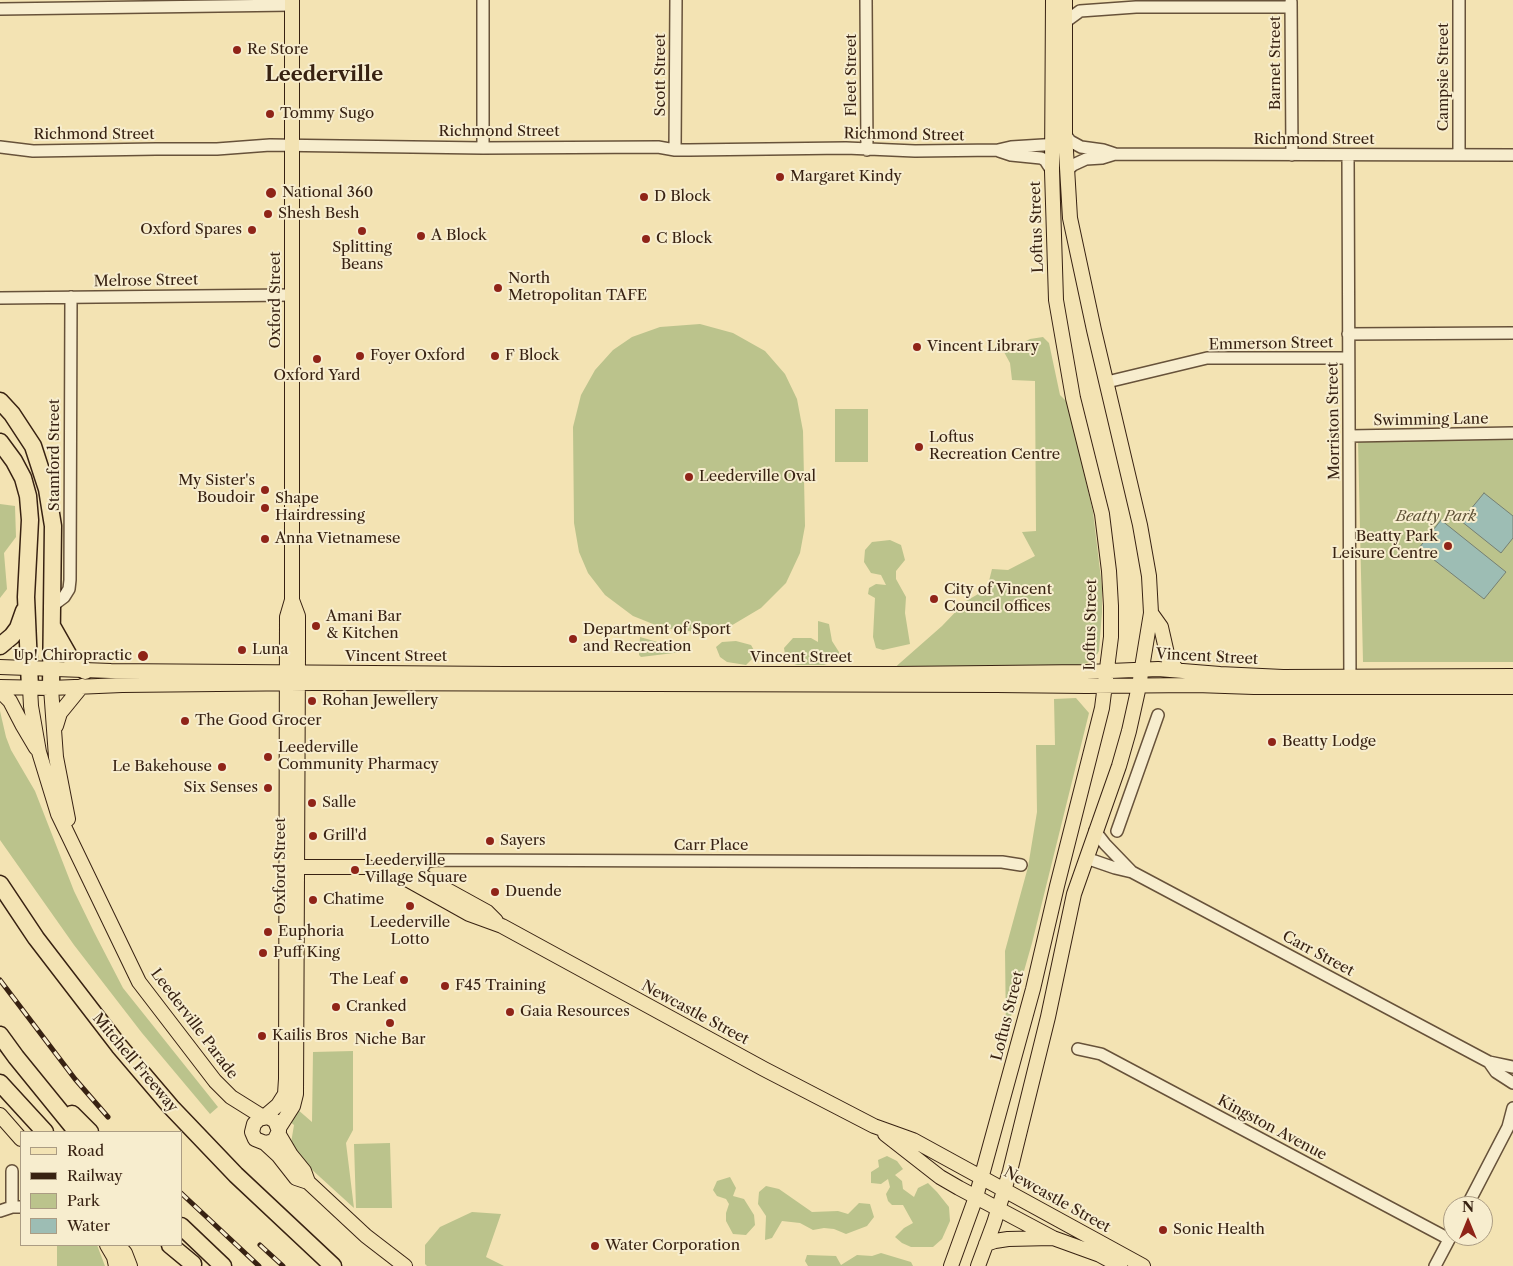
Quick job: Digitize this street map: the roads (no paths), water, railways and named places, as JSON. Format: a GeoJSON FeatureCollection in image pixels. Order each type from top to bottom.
{"type":"FeatureCollection","features":[{"type":"Feature","properties":{"kind":"highway"},"geometry":{"type":"LineString","coordinates":[[0,401],[12,414],[33,446],[48,489],[53,526],[51,688]]}},
{"type":"Feature","properties":{"kind":"highway"},"geometry":{"type":"LineString","coordinates":[[0,442],[14,461],[23,478],[28,496],[30,520],[26,597],[30,688]]}},
{"type":"Feature","properties":{"kind":"highway"},"geometry":{"type":"LineString","coordinates":[[0,646],[18,628],[26,597]]}},
{"type":"Feature","properties":{"kind":"highway"},"geometry":{"type":"LineString","coordinates":[[52,626],[84,678]]}},
{"type":"Feature","properties":{"kind":"highway","name":"Mitchell Freeway"},"geometry":{"type":"LineString","coordinates":[[0,884],[36,938],[101,1023],[171,1107],[236,1175],[333,1266]]}},
{"type":"Feature","properties":{"kind":"highway"},"geometry":{"type":"LineString","coordinates":[[0,1035],[76,1131]]}},
{"type":"Feature","properties":{"kind":"highway"},"geometry":{"type":"LineString","coordinates":[[16,1057],[89,1131]]}},
{"type":"Feature","properties":{"kind":"highway"},"geometry":{"type":"LineString","coordinates":[[0,1083],[44,1131]]}},
{"type":"Feature","properties":{"kind":"highway"},"geometry":{"type":"LineString","coordinates":[[182,1227],[223,1266]]}},
{"type":"Feature","properties":{"kind":"highway"},"geometry":{"type":"LineString","coordinates":[[171,1246],[194,1265]]}},
{"type":"Feature","properties":{"kind":"highway"},"geometry":{"type":"LineString","coordinates":[[176,1246],[194,1265]]}},
{"type":"Feature","properties":{"kind":"main road","name":"Loftus Street"},"geometry":{"type":"LineString","coordinates":[[978,1266],[1004,1190],[1039,1054],[1074,894],[1119,766],[1129,731],[1142,670],[1151,613],[1146,555],[1070,218],[1067,170],[1061,141],[1053,0]]}},
{"type":"Feature","properties":{"kind":"main road","name":"Loftus Street"},"geometry":{"type":"LineString","coordinates":[[951,1266],[976,1197],[1030,997],[1102,708],[1108,672],[1111,606],[1102,514],[1073,398],[1057,312],[1052,171],[1061,141],[1065,0]]}},
{"type":"Feature","properties":{"kind":"main road","name":"Oxford Street"},"geometry":{"type":"LineString","coordinates":[[278,1131],[293,1106],[296,1094],[292,863],[293,678],[287,617],[292,600],[292,2]]}},
{"type":"Feature","properties":{"kind":"main road"},"geometry":{"type":"LineString","coordinates":[[1151,613],[1161,627],[1168,658],[1177,670]]}},
{"type":"Feature","properties":{"kind":"main road","name":"Vincent Street"},"geometry":{"type":"LineString","coordinates":[[0,667],[52,670],[84,678],[895,674],[1177,670],[1350,682]]}},
{"type":"Feature","properties":{"kind":"main road","name":"Vincent Street"},"geometry":{"type":"LineString","coordinates":[[0,687],[51,688],[84,678]]}},
{"type":"Feature","properties":{"kind":"main road"},"geometry":{"type":"LineString","coordinates":[[54,735],[60,713],[84,678]]}},
{"type":"Feature","properties":{"kind":"main road","name":"Vincent Street"},"geometry":{"type":"LineString","coordinates":[[293,678],[314,683],[1139,686],[1350,682],[1511,685]]}},
{"type":"Feature","properties":{"kind":"main road","name":"Leederville Parade"},"geometry":{"type":"LineString","coordinates":[[30,688],[31,706],[39,752],[58,814],[140,982],[215,1080],[231,1097],[243,1118],[252,1128]]}},
{"type":"Feature","properties":{"kind":"main road","name":"Leederville Parade"},"geometry":{"type":"LineString","coordinates":[[51,688],[54,735],[66,812],[80,861]]}},
{"type":"Feature","properties":{"kind":"main road"},"geometry":{"type":"LineString","coordinates":[[0,691],[10,701],[30,740],[39,752]]}},
{"type":"Feature","properties":{"kind":"main road","name":"Newcastle Street"},"geometry":{"type":"LineString","coordinates":[[292,863],[367,859],[389,863],[487,912],[502,926],[764,1069],[874,1126],[913,1140],[981,1177],[1118,1263]]}},
{"type":"Feature","properties":{"kind":"main road","name":"Oxford Street"},"geometry":{"type":"LineString","coordinates":[[263,1117],[278,1105],[285,1094],[292,863]]}},
{"type":"Feature","properties":{"kind":"main road","name":"Leederville Parade"},"geometry":{"type":"LineString","coordinates":[[231,1097],[263,1117]]}},
{"type":"Feature","properties":{"kind":"main road"},"geometry":{"type":"LineString","coordinates":[[0,1115],[20,1138]]}},
{"type":"Feature","properties":{"kind":"main road"},"geometry":{"type":"LineString","coordinates":[[308,1182],[304,1171],[291,1155],[278,1131],[275,1121],[268,1117],[263,1117],[256,1121],[252,1128],[255,1138],[265,1143],[278,1155],[296,1178],[308,1182],[366,1236],[405,1266]]}},
{"type":"Feature","properties":{"kind":"main road","name":"Newcastle Street"},"geometry":{"type":"LineString","coordinates":[[874,1126],[940,1177],[1053,1238],[1118,1263],[1143,1266]]}},
{"type":"Feature","properties":{"kind":"main road"},"geometry":{"type":"LineString","coordinates":[[265,1143],[274,1141],[278,1131]]}},
{"type":"Feature","properties":{"kind":"main road"},"geometry":{"type":"LineString","coordinates":[[986,1244],[1008,1239],[1053,1238]]}},
{"type":"Feature","properties":{"kind":"main road"},"geometry":{"type":"LineString","coordinates":[[108,1246],[114,1257],[116,1266]]}},
{"type":"Feature","properties":{"kind":"main road"},"geometry":{"type":"LineString","coordinates":[[119,1246],[126,1253],[130,1266]]}},
{"type":"Feature","properties":{"kind":"street"},"geometry":{"type":"LineString","coordinates":[[483,148],[484,0]]}},
{"type":"Feature","properties":{"kind":"street","name":"Scott Street"},"geometry":{"type":"LineString","coordinates":[[675,150],[676,0]]}},
{"type":"Feature","properties":{"kind":"street","name":"Fleet Street"},"geometry":{"type":"LineString","coordinates":[[866,0],[867,150]]}},
{"type":"Feature","properties":{"kind":"street","name":"Campsie Street"},"geometry":{"type":"LineString","coordinates":[[1459,0],[1459,155]]}},
{"type":"Feature","properties":{"kind":"street"},"geometry":{"type":"LineString","coordinates":[[0,9],[292,2]]}},
{"type":"Feature","properties":{"kind":"street"},"geometry":{"type":"LineString","coordinates":[[1065,22],[1080,11],[1136,7],[1291,4]]}},
{"type":"Feature","properties":{"kind":"street","name":"Barnet Street"},"geometry":{"type":"LineString","coordinates":[[1291,4],[1292,155]]}},
{"type":"Feature","properties":{"kind":"street","name":"Richmond Street"},"geometry":{"type":"LineString","coordinates":[[0,147],[33,151],[208,149],[270,145],[483,148],[658,147],[675,150],[846,148],[867,150],[998,150],[1070,141],[1081,147],[1115,154]]}},
{"type":"Feature","properties":{"kind":"street","name":"Richmond Street"},"geometry":{"type":"LineString","coordinates":[[998,150],[1011,154],[1041,158],[1045,160],[1052,171]]}},
{"type":"Feature","properties":{"kind":"street","name":"Richmond Street"},"geometry":{"type":"LineString","coordinates":[[1067,170],[1086,159],[1102,158],[1115,154],[1513,155]]}},
{"type":"Feature","properties":{"kind":"street","name":"Morriston Street"},"geometry":{"type":"LineString","coordinates":[[1348,156],[1350,682]]}},
{"type":"Feature","properties":{"kind":"street","name":"Melrose Street"},"geometry":{"type":"LineString","coordinates":[[0,298],[292,295]]}},
{"type":"Feature","properties":{"kind":"street","name":"Stamford Street"},"geometry":{"type":"LineString","coordinates":[[52,606],[64,597],[69,589],[70,580],[71,297]]}},
{"type":"Feature","properties":{"kind":"street","name":"Emmerson Street"},"geometry":{"type":"LineString","coordinates":[[1348,334],[1513,334]]}},
{"type":"Feature","properties":{"kind":"street","name":"Emmerson Street"},"geometry":{"type":"LineString","coordinates":[[1107,382],[1207,358],[1348,358]]}},
{"type":"Feature","properties":{"kind":"street","name":"Swimming Lane"},"geometry":{"type":"LineString","coordinates":[[1350,436],[1513,433]]}},
{"type":"Feature","properties":{"kind":"street"},"geometry":{"type":"LineString","coordinates":[[1117,831],[1158,715]]}},
{"type":"Feature","properties":{"kind":"street"},"geometry":{"type":"LineString","coordinates":[[1119,766],[1137,772]]}},
{"type":"Feature","properties":{"kind":"street","name":"Carr Street"},"geometry":{"type":"LineString","coordinates":[[1096,831],[1104,844],[1132,872]]}},
{"type":"Feature","properties":{"kind":"street","name":"Carr Street"},"geometry":{"type":"LineString","coordinates":[[1086,858],[1132,872],[1489,1062],[1513,1067]]}},
{"type":"Feature","properties":{"kind":"street","name":"Carr Place"},"geometry":{"type":"LineString","coordinates":[[416,878],[426,862],[436,860],[1002,862],[1022,865]]}},
{"type":"Feature","properties":{"kind":"street","name":"Kingston Avenue"},"geometry":{"type":"LineString","coordinates":[[1078,1049],[1101,1054],[1443,1232]]}},
{"type":"Feature","properties":{"kind":"street","name":"Carr Street"},"geometry":{"type":"LineString","coordinates":[[1489,1062],[1496,1072],[1513,1083]]}},
{"type":"Feature","properties":{"kind":"street"},"geometry":{"type":"LineString","coordinates":[[1472,1196],[1510,1125],[1513,1108]]}},
{"type":"Feature","properties":{"kind":"street"},"geometry":{"type":"LineString","coordinates":[[0,1211],[17,1207],[12,1171]]}},
{"type":"Feature","properties":{"kind":"street"},"geometry":{"type":"LineString","coordinates":[[1435,1266],[1446,1246]]}},
{"type":"Feature","properties":{"kind":"water"},"geometry":{"type":"Polygon","coordinates":[[[1484,493],[1513,516],[1513,538],[1501,553],[1461,521],[1484,493]]]}},
{"type":"Feature","properties":{"kind":"water"},"geometry":{"type":"Polygon","coordinates":[[[1441,520],[1506,572],[1484,599],[1419,548],[1441,520]]]}},
{"type":"Feature","properties":{"kind":"railway"},"geometry":{"type":"LineString","coordinates":[[0,980],[75,1079],[108,1117]]}},
{"type":"Feature","properties":{"kind":"railway"},"geometry":{"type":"LineString","coordinates":[[182,1194],[259,1266]]}},
{"type":"Feature","properties":{"kind":"railway"},"geometry":{"type":"LineString","coordinates":[[260,1245],[283,1266]]}},
{"type":"Feature","properties":{"kind":"place","name":"Re Store"},"geometry":{"type":"Point","coordinates":[237,50]}},
{"type":"Feature","properties":{"kind":"place","name":"Tommy Sugo"},"geometry":{"type":"Point","coordinates":[270,114]}},
{"type":"Feature","properties":{"kind":"place","name":"Margaret Kindy"},"geometry":{"type":"Point","coordinates":[780,177]}},
{"type":"Feature","properties":{"kind":"place","name":"National 360"},"geometry":{"type":"Point","coordinates":[271,193]}},
{"type":"Feature","properties":{"kind":"place","name":"D Block"},"geometry":{"type":"Point","coordinates":[644,197]}},
{"type":"Feature","properties":{"kind":"place","name":"Shesh Besh"},"geometry":{"type":"Point","coordinates":[268,214]}},
{"type":"Feature","properties":{"kind":"place","name":"Oxford Spares"},"geometry":{"type":"Point","coordinates":[252,230]}},
{"type":"Feature","properties":{"kind":"place","name":"Splitting Beans"},"geometry":{"type":"Point","coordinates":[362,231]}},
{"type":"Feature","properties":{"kind":"place","name":"A Block"},"geometry":{"type":"Point","coordinates":[421,236]}},
{"type":"Feature","properties":{"kind":"place","name":"C Block"},"geometry":{"type":"Point","coordinates":[646,239]}},
{"type":"Feature","properties":{"kind":"place","name":"North Metropolitan TAFE"},"geometry":{"type":"Point","coordinates":[498,288]}},
{"type":"Feature","properties":{"kind":"place","name":"Vincent Library"},"geometry":{"type":"Point","coordinates":[917,347]}},
{"type":"Feature","properties":{"kind":"place","name":"Foyer Oxford"},"geometry":{"type":"Point","coordinates":[360,356]}},
{"type":"Feature","properties":{"kind":"place","name":"F Block"},"geometry":{"type":"Point","coordinates":[495,356]}},
{"type":"Feature","properties":{"kind":"place","name":"Oxford Yard"},"geometry":{"type":"Point","coordinates":[317,359]}},
{"type":"Feature","properties":{"kind":"place","name":"Loftus Recreation Centre"},"geometry":{"type":"Point","coordinates":[919,447]}},
{"type":"Feature","properties":{"kind":"place","name":"Leederville Oval"},"geometry":{"type":"Point","coordinates":[689,477]}},
{"type":"Feature","properties":{"kind":"place","name":"My Sister's Boudoir"},"geometry":{"type":"Point","coordinates":[265,490]}},
{"type":"Feature","properties":{"kind":"place","name":"Shape Hairdressing"},"geometry":{"type":"Point","coordinates":[265,508]}},
{"type":"Feature","properties":{"kind":"place","name":"Anna Vietnamese"},"geometry":{"type":"Point","coordinates":[265,539]}},
{"type":"Feature","properties":{"kind":"place","name":"Beatty Park Leisure Centre"},"geometry":{"type":"Point","coordinates":[1448,546]}},
{"type":"Feature","properties":{"kind":"place","name":"City of Vincent Council offices"},"geometry":{"type":"Point","coordinates":[934,599]}},
{"type":"Feature","properties":{"kind":"place","name":"Amani Bar & Kitchen"},"geometry":{"type":"Point","coordinates":[316,626]}},
{"type":"Feature","properties":{"kind":"place","name":"Department of Sport and Recreation"},"geometry":{"type":"Point","coordinates":[573,639]}},
{"type":"Feature","properties":{"kind":"place","name":"Luna"},"geometry":{"type":"Point","coordinates":[242,650]}},
{"type":"Feature","properties":{"kind":"place","name":"Up! Chiropractic"},"geometry":{"type":"Point","coordinates":[143,656]}},
{"type":"Feature","properties":{"kind":"place","name":"Rohan Jewellery"},"geometry":{"type":"Point","coordinates":[312,701]}},
{"type":"Feature","properties":{"kind":"place","name":"The Good Grocer"},"geometry":{"type":"Point","coordinates":[185,721]}},
{"type":"Feature","properties":{"kind":"place","name":"Beatty Lodge"},"geometry":{"type":"Point","coordinates":[1272,742]}},
{"type":"Feature","properties":{"kind":"place","name":"Leederville Community Pharmacy"},"geometry":{"type":"Point","coordinates":[268,757]}},
{"type":"Feature","properties":{"kind":"place","name":"Le Bakehouse"},"geometry":{"type":"Point","coordinates":[222,767]}},
{"type":"Feature","properties":{"kind":"place","name":"Six Senses"},"geometry":{"type":"Point","coordinates":[268,788]}},
{"type":"Feature","properties":{"kind":"place","name":"Salle"},"geometry":{"type":"Point","coordinates":[312,803]}},
{"type":"Feature","properties":{"kind":"place","name":"Grill'd"},"geometry":{"type":"Point","coordinates":[313,836]}},
{"type":"Feature","properties":{"kind":"place","name":"Sayers"},"geometry":{"type":"Point","coordinates":[490,841]}},
{"type":"Feature","properties":{"kind":"place","name":"Leederville Village Square"},"geometry":{"type":"Point","coordinates":[355,870]}},
{"type":"Feature","properties":{"kind":"place","name":"Duende"},"geometry":{"type":"Point","coordinates":[495,892]}},
{"type":"Feature","properties":{"kind":"place","name":"Chatime"},"geometry":{"type":"Point","coordinates":[313,900]}},
{"type":"Feature","properties":{"kind":"place","name":"Leederville Lotto"},"geometry":{"type":"Point","coordinates":[410,906]}},
{"type":"Feature","properties":{"kind":"place","name":"Euphoria"},"geometry":{"type":"Point","coordinates":[268,932]}},
{"type":"Feature","properties":{"kind":"place","name":"Puff King"},"geometry":{"type":"Point","coordinates":[263,953]}},
{"type":"Feature","properties":{"kind":"place","name":"The Leaf"},"geometry":{"type":"Point","coordinates":[404,980]}},
{"type":"Feature","properties":{"kind":"place","name":"F45 Training"},"geometry":{"type":"Point","coordinates":[445,986]}},
{"type":"Feature","properties":{"kind":"place","name":"Cranked"},"geometry":{"type":"Point","coordinates":[336,1007]}},
{"type":"Feature","properties":{"kind":"place","name":"Gaia Resources"},"geometry":{"type":"Point","coordinates":[510,1012]}},
{"type":"Feature","properties":{"kind":"place","name":"Niche Bar"},"geometry":{"type":"Point","coordinates":[390,1023]}},
{"type":"Feature","properties":{"kind":"place","name":"Kailis Bros"},"geometry":{"type":"Point","coordinates":[262,1036]}},
{"type":"Feature","properties":{"kind":"place","name":"Sonic Health"},"geometry":{"type":"Point","coordinates":[1163,1230]}},
{"type":"Feature","properties":{"kind":"place","name":"Water Corporation"},"geometry":{"type":"Point","coordinates":[595,1246]}},
{"type":"Feature","properties":{"kind":"district","name":"Leederville"},"geometry":{"type":"Point","coordinates":[324,75]}},
{"type":"Feature","properties":{"kind":"park label","name":"Beatty Park"},"geometry":{"type":"Point","coordinates":[1436,517]}}]}
